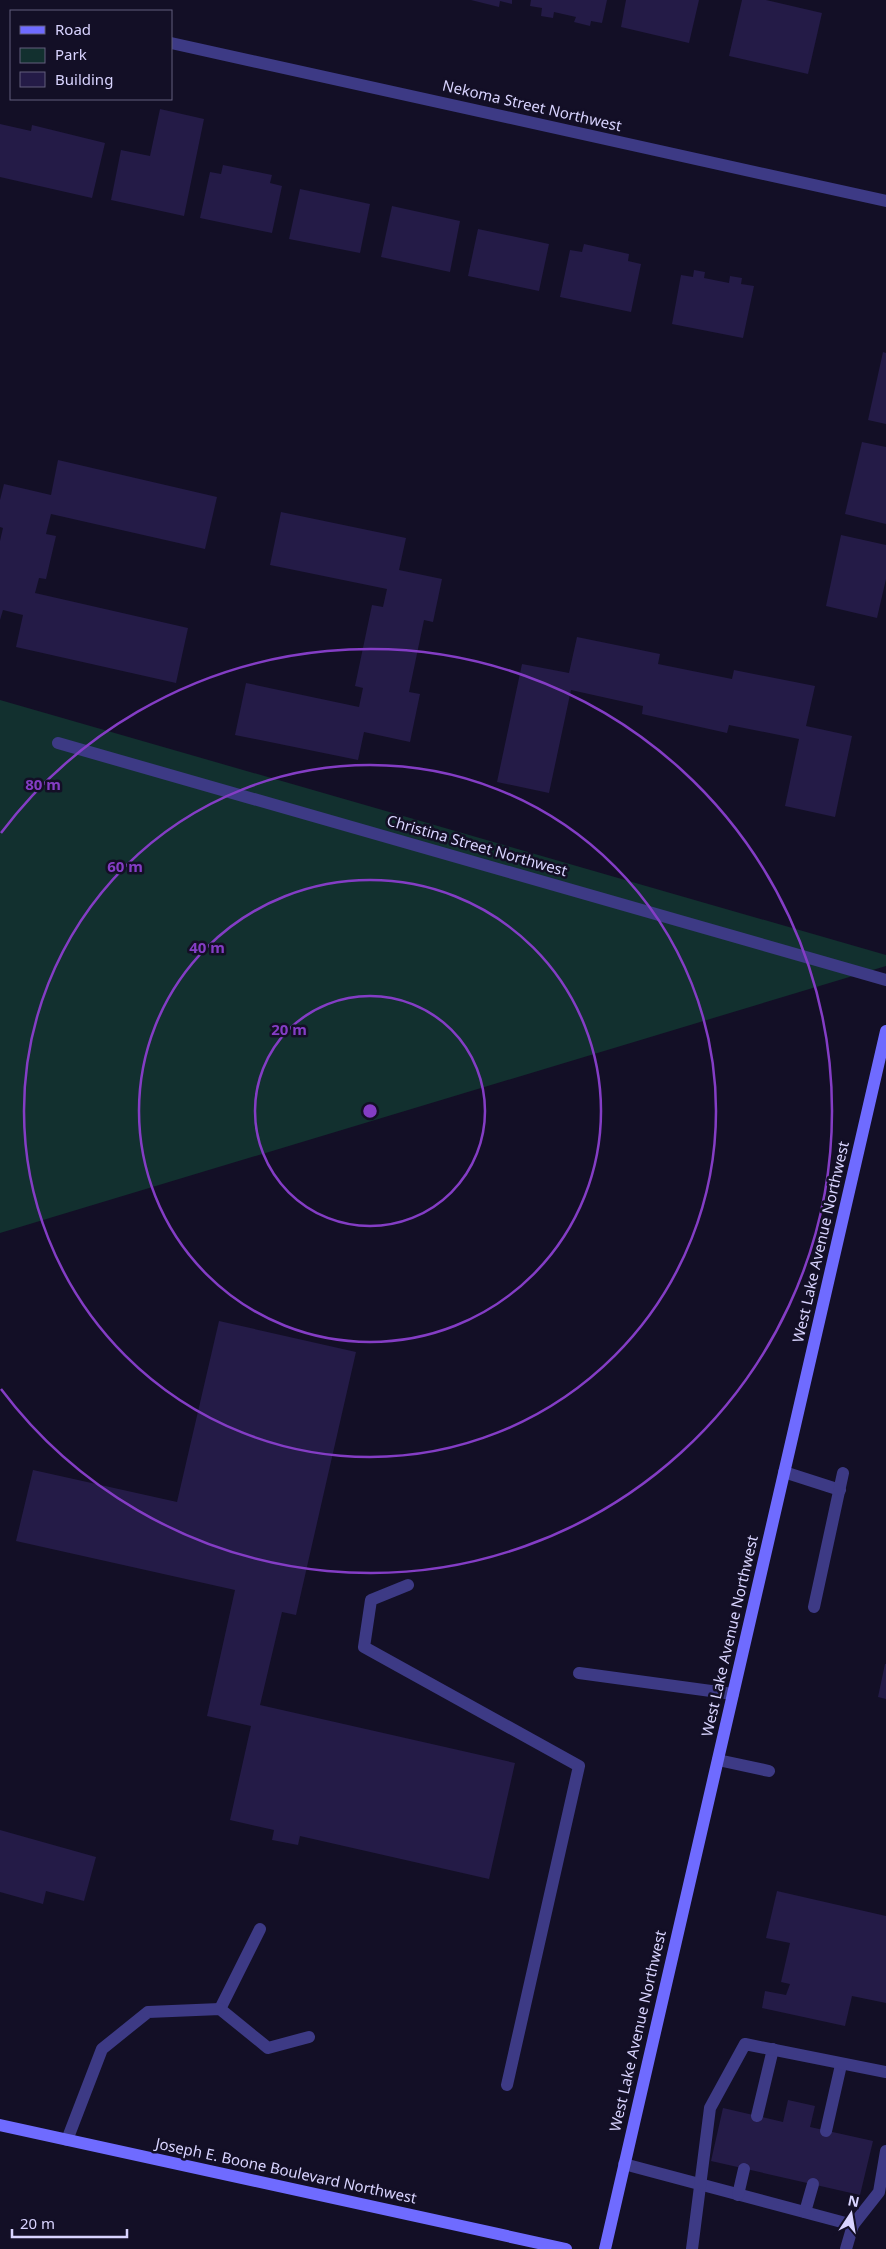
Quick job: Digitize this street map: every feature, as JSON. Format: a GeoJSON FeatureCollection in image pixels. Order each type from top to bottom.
{"type":"FeatureCollection","features":[{"type":"Feature","properties":{"kind":"street","name":"Nekoma Street Northwest"},"geometry":{"type":"LineString","coordinates":[[172,43],[886,201]]}},
{"type":"Feature","properties":{"kind":"street","name":"Christina Street Northwest"},"geometry":{"type":"LineString","coordinates":[[58,743],[886,980]]}},
{"type":"Feature","properties":{"kind":"street","name":"West Lake Avenue Northwest"},"geometry":{"type":"LineString","coordinates":[[605,2249],[784,1472],[882,1070],[886,1031]]}},
{"type":"Feature","properties":{"kind":"street"},"geometry":{"type":"LineString","coordinates":[[784,1472],[840,1490]]}},
{"type":"Feature","properties":{"kind":"street"},"geometry":{"type":"LineString","coordinates":[[814,1607],[843,1473]]}},
{"type":"Feature","properties":{"kind":"street"},"geometry":{"type":"LineString","coordinates":[[408,1585],[371,1600],[364,1647],[579,1766],[507,2085]]}},
{"type":"Feature","properties":{"kind":"street"},"geometry":{"type":"LineString","coordinates":[[579,1673],[733,1694]]}},
{"type":"Feature","properties":{"kind":"street"},"geometry":{"type":"LineString","coordinates":[[718,1760],[769,1771]]}},
{"type":"Feature","properties":{"kind":"street"},"geometry":{"type":"LineString","coordinates":[[220,2008],[260,1929]]}},
{"type":"Feature","properties":{"kind":"street"},"geometry":{"type":"LineString","coordinates":[[67,2140],[102,2049],[148,2012],[220,2008],[268,2048],[309,2037]]}},
{"type":"Feature","properties":{"kind":"street"},"geometry":{"type":"LineString","coordinates":[[692,2249],[710,2108],[745,2044],[841,2065],[886,2072]]}},
{"type":"Feature","properties":{"kind":"street"},"geometry":{"type":"LineString","coordinates":[[757,2116],[773,2049]]}},
{"type":"Feature","properties":{"kind":"street"},"geometry":{"type":"LineString","coordinates":[[826,2131],[841,2065]]}},
{"type":"Feature","properties":{"kind":"street","name":"Joseph E. Boone Boulevard Northwest"},"geometry":{"type":"LineString","coordinates":[[0,2125],[566,2249]]}},
{"type":"Feature","properties":{"kind":"street"},"geometry":{"type":"LineString","coordinates":[[846,2249],[853,2225],[879,2192],[886,2151]]}},
{"type":"Feature","properties":{"kind":"street"},"geometry":{"type":"LineString","coordinates":[[624,2164],[853,2225]]}},
{"type":"Feature","properties":{"kind":"street"},"geometry":{"type":"LineString","coordinates":[[738,2195],[744,2169]]}},
{"type":"Feature","properties":{"kind":"street"},"geometry":{"type":"LineString","coordinates":[[805,2212],[813,2184]]}},
{"type":"Feature","properties":{"kind":"green space"},"geometry":{"type":"Polygon","coordinates":[[[0,700],[886,955],[886,966],[0,1233],[0,700]]]}},
{"type":"Feature","properties":{"kind":"building"},"geometry":{"type":"Polygon","coordinates":[[[471,0],[512,0],[512,4],[500,1],[499,7],[471,0]]]}},
{"type":"Feature","properties":{"kind":"building"},"geometry":{"type":"Polygon","coordinates":[[[531,0],[607,0],[602,23],[591,21],[590,26],[574,22],[576,17],[554,12],[553,18],[541,16],[542,8],[530,6],[531,0]]]}},
{"type":"Feature","properties":{"kind":"building"},"geometry":{"type":"Polygon","coordinates":[[[626,0],[699,0],[689,43],[621,27],[626,0]]]}},
{"type":"Feature","properties":{"kind":"building"},"geometry":{"type":"Polygon","coordinates":[[[742,0],[766,0],[822,13],[808,74],[729,56],[742,0]]]}},
{"type":"Feature","properties":{"kind":"building"},"geometry":{"type":"Polygon","coordinates":[[[160,109],[204,119],[184,216],[111,200],[121,150],[150,156],[160,109]]]}},
{"type":"Feature","properties":{"kind":"building"},"geometry":{"type":"Polygon","coordinates":[[[0,124],[31,131],[32,125],[105,143],[92,198],[0,177],[0,124]]]}},
{"type":"Feature","properties":{"kind":"building"},"geometry":{"type":"Polygon","coordinates":[[[223,165],[272,175],[270,183],[282,186],[272,233],[200,218],[210,172],[221,174],[223,165]]]}},
{"type":"Feature","properties":{"kind":"building"},"geometry":{"type":"Polygon","coordinates":[[[300,189],[370,204],[360,253],[289,239],[300,189]]]}},
{"type":"Feature","properties":{"kind":"building"},"geometry":{"type":"Polygon","coordinates":[[[392,206],[460,221],[450,272],[381,257],[392,206]]]}},
{"type":"Feature","properties":{"kind":"building"},"geometry":{"type":"Polygon","coordinates":[[[478,229],[549,244],[539,291],[468,276],[478,229]]]}},
{"type":"Feature","properties":{"kind":"building"},"geometry":{"type":"Polygon","coordinates":[[[584,244],[629,254],[628,261],[641,264],[631,312],[560,297],[570,250],[582,252],[584,244]]]}},
{"type":"Feature","properties":{"kind":"building"},"geometry":{"type":"Polygon","coordinates":[[[694,270],[705,272],[704,278],[729,283],[730,276],[742,278],[741,284],[754,286],[743,338],[672,324],[681,275],[693,277],[694,270]]]}},
{"type":"Feature","properties":{"kind":"building"},"geometry":{"type":"Polygon","coordinates":[[[883,352],[886,353],[886,424],[868,420],[883,352]]]}},
{"type":"Feature","properties":{"kind":"building"},"geometry":{"type":"Polygon","coordinates":[[[862,442],[886,447],[886,524],[845,514],[862,442]]]}},
{"type":"Feature","properties":{"kind":"building"},"geometry":{"type":"Polygon","coordinates":[[[58,460],[217,497],[205,549],[51,514],[46,534],[56,536],[46,579],[39,578],[35,593],[188,628],[176,683],[16,647],[23,615],[3,610],[0,620],[0,541],[3,528],[0,527],[0,500],[4,484],[51,495],[58,460]]]}},
{"type":"Feature","properties":{"kind":"building"},"geometry":{"type":"Polygon","coordinates":[[[281,512],[406,538],[399,570],[442,579],[433,622],[424,620],[409,692],[420,694],[410,742],[364,732],[358,760],[235,735],[246,683],[359,707],[363,688],[355,686],[372,605],[383,607],[387,589],[270,565],[281,512]]]}},
{"type":"Feature","properties":{"kind":"building"},"geometry":{"type":"Polygon","coordinates":[[[841,535],[886,545],[886,579],[877,618],[826,606],[841,535]]]}},
{"type":"Feature","properties":{"kind":"building"},"geometry":{"type":"Polygon","coordinates":[[[577,637],[660,654],[658,664],[732,679],[734,670],[815,686],[806,726],[852,736],[835,817],[785,806],[799,739],[729,725],[727,733],[642,714],[643,706],[571,690],[549,793],[497,782],[522,664],[569,673],[577,637]]]}},
{"type":"Feature","properties":{"kind":"building"},"geometry":{"type":"Polygon","coordinates":[[[219,1321],[356,1352],[296,1615],[282,1612],[260,1705],[515,1763],[489,1879],[300,1836],[298,1845],[272,1840],[274,1830],[230,1820],[251,1726],[207,1716],[235,1590],[16,1541],[33,1470],[177,1502],[219,1321]]]}},
{"type":"Feature","properties":{"kind":"building"},"geometry":{"type":"Polygon","coordinates":[[[886,1664],[886,1699],[878,1697],[886,1664]]]}},
{"type":"Feature","properties":{"kind":"building"},"geometry":{"type":"Polygon","coordinates":[[[0,1830],[96,1857],[84,1901],[46,1891],[43,1904],[0,1892],[0,1830]]]}},
{"type":"Feature","properties":{"kind":"building"},"geometry":{"type":"Polygon","coordinates":[[[777,1891],[886,1916],[886,2003],[852,1996],[845,2026],[762,2008],[765,1991],[786,1995],[790,1984],[781,1982],[790,1943],[766,1938],[777,1891]]]}},
{"type":"Feature","properties":{"kind":"building"},"geometry":{"type":"Polygon","coordinates":[[[788,2100],[815,2106],[810,2127],[873,2141],[860,2195],[711,2161],[723,2108],[783,2122],[788,2100]]]}}]}
